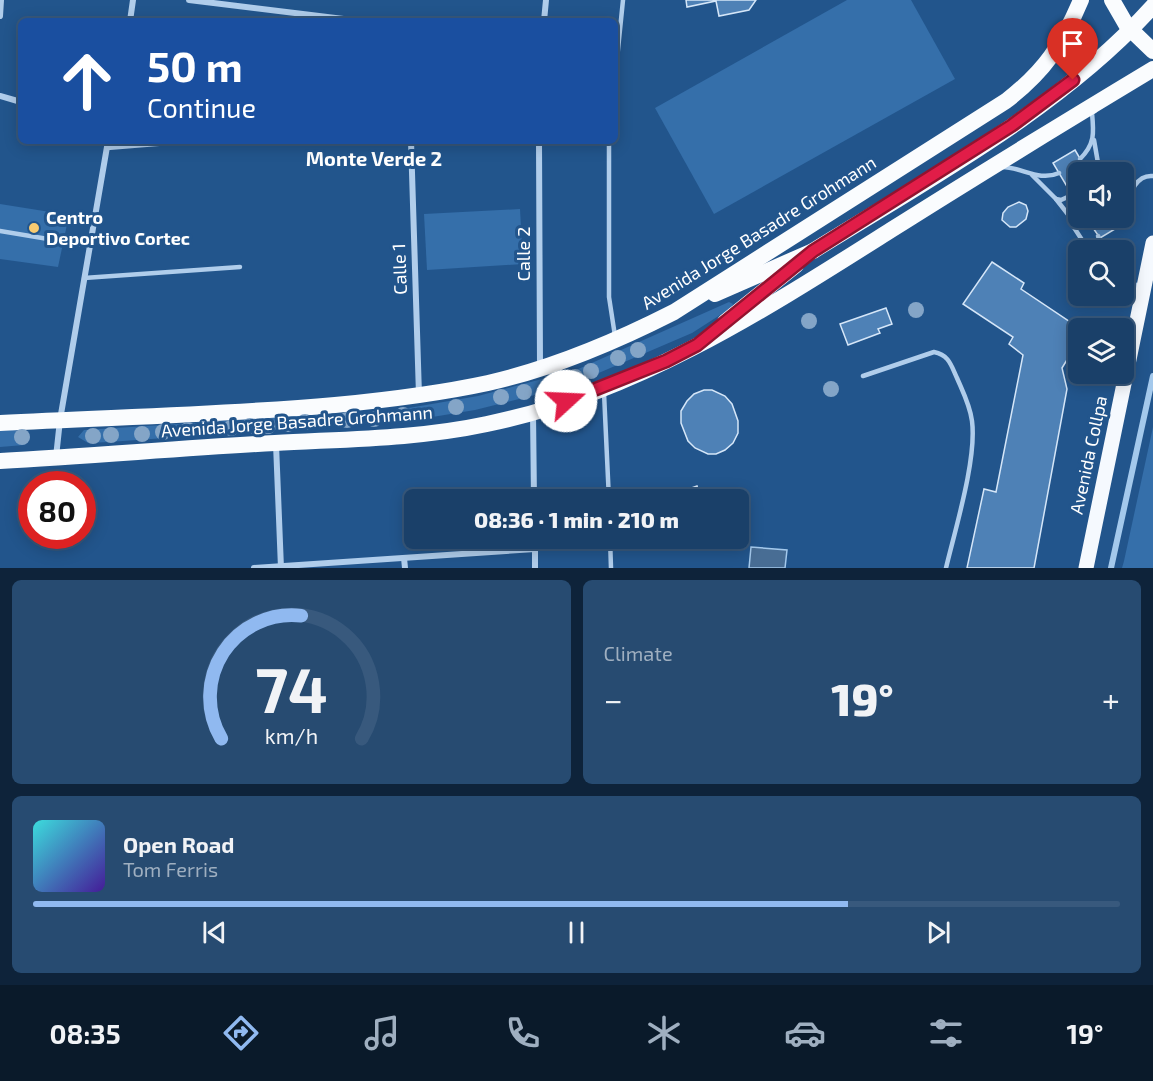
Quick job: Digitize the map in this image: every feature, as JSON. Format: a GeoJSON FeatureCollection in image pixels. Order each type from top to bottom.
{"type":"FeatureCollection","features":[{"type":"Feature","properties":{"kind":"highway","name":"Avenida Jorge Basadre Grohmann"},"geometry":{"type":"LineString","coordinates":[[0,423],[250,413],[419,397],[540,368],[616,339],[674,312],[1006,101],[1041,69],[1064,38],[1081,0]]}},
{"type":"Feature","properties":{"kind":"highway"},"geometry":{"type":"LineString","coordinates":[[1112,0],[1127,26],[1153,51]]}},
{"type":"Feature","properties":{"kind":"highway"},"geometry":{"type":"LineString","coordinates":[[697,345],[813,251],[1011,126],[1088,68],[1116,44],[1153,6]]}},
{"type":"Feature","properties":{"kind":"highway","name":"Avenida Jorge Basadre Grohmann"},"geometry":{"type":"LineString","coordinates":[[0,461],[407,436],[489,424],[604,387],[666,361],[762,311],[991,167],[1153,69]]}},
{"type":"Feature","properties":{"kind":"highway"},"geometry":{"type":"LineString","coordinates":[[674,312],[813,251]]}},
{"type":"Feature","properties":{"kind":"main road","name":"Avenida Collpa"},"geometry":{"type":"LineString","coordinates":[[1086,568],[1153,243]]}},
{"type":"Feature","properties":{"kind":"street"},"geometry":{"type":"LineString","coordinates":[[0,16],[1,0]]}},
{"type":"Feature","properties":{"kind":"street"},"geometry":{"type":"LineString","coordinates":[[130,18],[133,0]]}},
{"type":"Feature","properties":{"kind":"street"},"geometry":{"type":"LineString","coordinates":[[189,0],[336,18]]}},
{"type":"Feature","properties":{"kind":"street"},"geometry":{"type":"LineString","coordinates":[[544,18],[546,0]]}},
{"type":"Feature","properties":{"kind":"street"},"geometry":{"type":"LineString","coordinates":[[0,96],[18,101]]}},
{"type":"Feature","properties":{"kind":"street"},"geometry":{"type":"LineString","coordinates":[[56,458],[60,420],[107,144]]}},
{"type":"Feature","properties":{"kind":"street","name":"Calle 1"},"geometry":{"type":"LineString","coordinates":[[411,144],[419,397]]}},
{"type":"Feature","properties":{"kind":"street","name":"Calle 2"},"geometry":{"type":"LineString","coordinates":[[539,144],[540,368]]}},
{"type":"Feature","properties":{"kind":"street"},"geometry":{"type":"LineString","coordinates":[[533,411],[534,489]]}},
{"type":"Feature","properties":{"kind":"street"},"geometry":{"type":"LineString","coordinates":[[276,443],[281,567]]}},
{"type":"Feature","properties":{"kind":"street"},"geometry":{"type":"LineString","coordinates":[[254,568],[535,549],[535,568]]}},
{"type":"Feature","properties":{"kind":"street"},"geometry":{"type":"LineString","coordinates":[[404,558],[405,568]]}},
{"type":"Feature","properties":{"kind":"lane"},"geometry":{"type":"LineString","coordinates":[[618,49],[623,0]]}},
{"type":"Feature","properties":{"kind":"lane"},"geometry":{"type":"LineString","coordinates":[[1098,162],[1092,113],[1110,94]]}},
{"type":"Feature","properties":{"kind":"lane"},"geometry":{"type":"LineString","coordinates":[[1080,159],[1089,150],[1094,140]]}},
{"type":"Feature","properties":{"kind":"lane"},"geometry":{"type":"LineString","coordinates":[[609,144],[609,297],[616,339]]}},
{"type":"Feature","properties":{"kind":"lane"},"geometry":{"type":"LineString","coordinates":[[991,167],[1015,167],[1032,174],[1045,176],[1059,173]]}},
{"type":"Feature","properties":{"kind":"lane"},"geometry":{"type":"LineString","coordinates":[[1032,174],[1068,214]]}},
{"type":"Feature","properties":{"kind":"lane"},"geometry":{"type":"LineString","coordinates":[[1135,185],[1142,178],[1153,176]]}},
{"type":"Feature","properties":{"kind":"lane"},"geometry":{"type":"LineString","coordinates":[[1056,199],[1068,197]]}},
{"type":"Feature","properties":{"kind":"lane"},"geometry":{"type":"LineString","coordinates":[[1074,228],[1084,240]]}},
{"type":"Feature","properties":{"kind":"lane"},"geometry":{"type":"LineString","coordinates":[[0,231],[90,246]]}},
{"type":"Feature","properties":{"kind":"lane"},"geometry":{"type":"LineString","coordinates":[[1098,236],[1100,240]]}},
{"type":"Feature","properties":{"kind":"lane"},"geometry":{"type":"LineString","coordinates":[[84,278],[240,267]]}},
{"type":"Feature","properties":{"kind":"lane"},"geometry":{"type":"LineString","coordinates":[[1134,283],[1143,293]]}},
{"type":"Feature","properties":{"kind":"lane"},"geometry":{"type":"LineString","coordinates":[[863,376],[934,352],[942,354],[949,359],[969,405],[973,444],[946,568]]}},
{"type":"Feature","properties":{"kind":"lane"},"geometry":{"type":"LineString","coordinates":[[604,387],[609,489]]}},
{"type":"Feature","properties":{"kind":"lane"},"geometry":{"type":"LineString","coordinates":[[610,549],[611,568]]}},
{"type":"Feature","properties":{"kind":"shaded area"},"geometry":{"type":"Polygon","coordinates":[[[847,0],[911,0],[955,79],[714,214],[655,108],[847,0]]]}},
{"type":"Feature","properties":{"kind":"shaded area","name":"Centro Deportivo Cortec"},"geometry":{"type":"Polygon","coordinates":[[[0,204],[69,215],[58,267],[0,259],[0,204]]]}},
{"type":"Feature","properties":{"kind":"shaded area"},"geometry":{"type":"Polygon","coordinates":[[[520,209],[523,264],[427,270],[424,214],[520,209]]]}},
{"type":"Feature","properties":{"kind":"shaded area"},"geometry":{"type":"Polygon","coordinates":[[[729,302],[733,304],[731,308],[692,333],[587,378],[547,392],[475,410],[414,420],[109,442],[88,443],[78,437],[84,430],[397,410],[478,396],[576,370],[729,302]]]}},
{"type":"Feature","properties":{"kind":"shaded area"},"geometry":{"type":"Polygon","coordinates":[[[1153,427],[1153,568],[1122,568],[1124,561],[1153,427]]]}},
{"type":"Feature","properties":{"kind":"shaded area"},"geometry":{"type":"Polygon","coordinates":[[[0,431],[26,432],[30,438],[24,445],[0,447],[0,431]]]}},
{"type":"Feature","properties":{"kind":"shaded area"},"geometry":{"type":"Polygon","coordinates":[[[751,547],[787,550],[785,568],[749,568],[751,547]]]}},
{"type":"Feature","properties":{"kind":"building"},"geometry":{"type":"Polygon","coordinates":[[[686,0],[756,0],[749,10],[719,16],[716,1],[687,7],[686,0]]]}},
{"type":"Feature","properties":{"kind":"building"},"geometry":{"type":"Polygon","coordinates":[[[1075,150],[1082,162],[1068,162],[1068,188],[1053,163],[1075,150]]]}},
{"type":"Feature","properties":{"kind":"building"},"geometry":{"type":"Polygon","coordinates":[[[1019,202],[1026,205],[1028,211],[1026,219],[1016,227],[1010,227],[1002,220],[1003,213],[1008,207],[1019,202]]]}},
{"type":"Feature","properties":{"kind":"building"},"geometry":{"type":"Polygon","coordinates":[[[1093,228],[1117,228],[1100,238],[1093,228]]]}},
{"type":"Feature","properties":{"kind":"building"},"geometry":{"type":"Polygon","coordinates":[[[992,262],[1024,283],[1021,289],[1068,321],[1068,358],[1062,368],[1067,389],[1034,568],[967,568],[984,489],[996,492],[1023,355],[1009,344],[1013,337],[963,304],[992,262]]]}},
{"type":"Feature","properties":{"kind":"building"},"geometry":{"type":"Polygon","coordinates":[[[886,308],[892,324],[878,329],[880,333],[848,345],[840,324],[886,308]]]}},
{"type":"Feature","properties":{"kind":"building"},"geometry":{"type":"Polygon","coordinates":[[[712,390],[725,396],[732,404],[738,421],[738,433],[733,443],[716,454],[708,454],[695,448],[688,441],[681,423],[681,411],[687,401],[694,394],[712,390]]]}},
{"type":"Feature","properties":{"kind":"waterway"},"geometry":{"type":"LineString","coordinates":[[1111,568],[1153,376]]}},
{"type":"Feature","properties":{"kind":"place","name":"Centro Deportivo Cortec"},"geometry":{"type":"Point","coordinates":[34,228]}},
{"type":"Feature","properties":{"kind":"district","name":"Monte Verde 2"},"geometry":{"type":"Point","coordinates":[374,159]}},
{"type":"Feature","properties":{"kind":"route"},"geometry":{"type":"LineString","coordinates":[[566,401],[666,361],[697,345],[813,251],[1011,126],[1073,80]]}}]}
